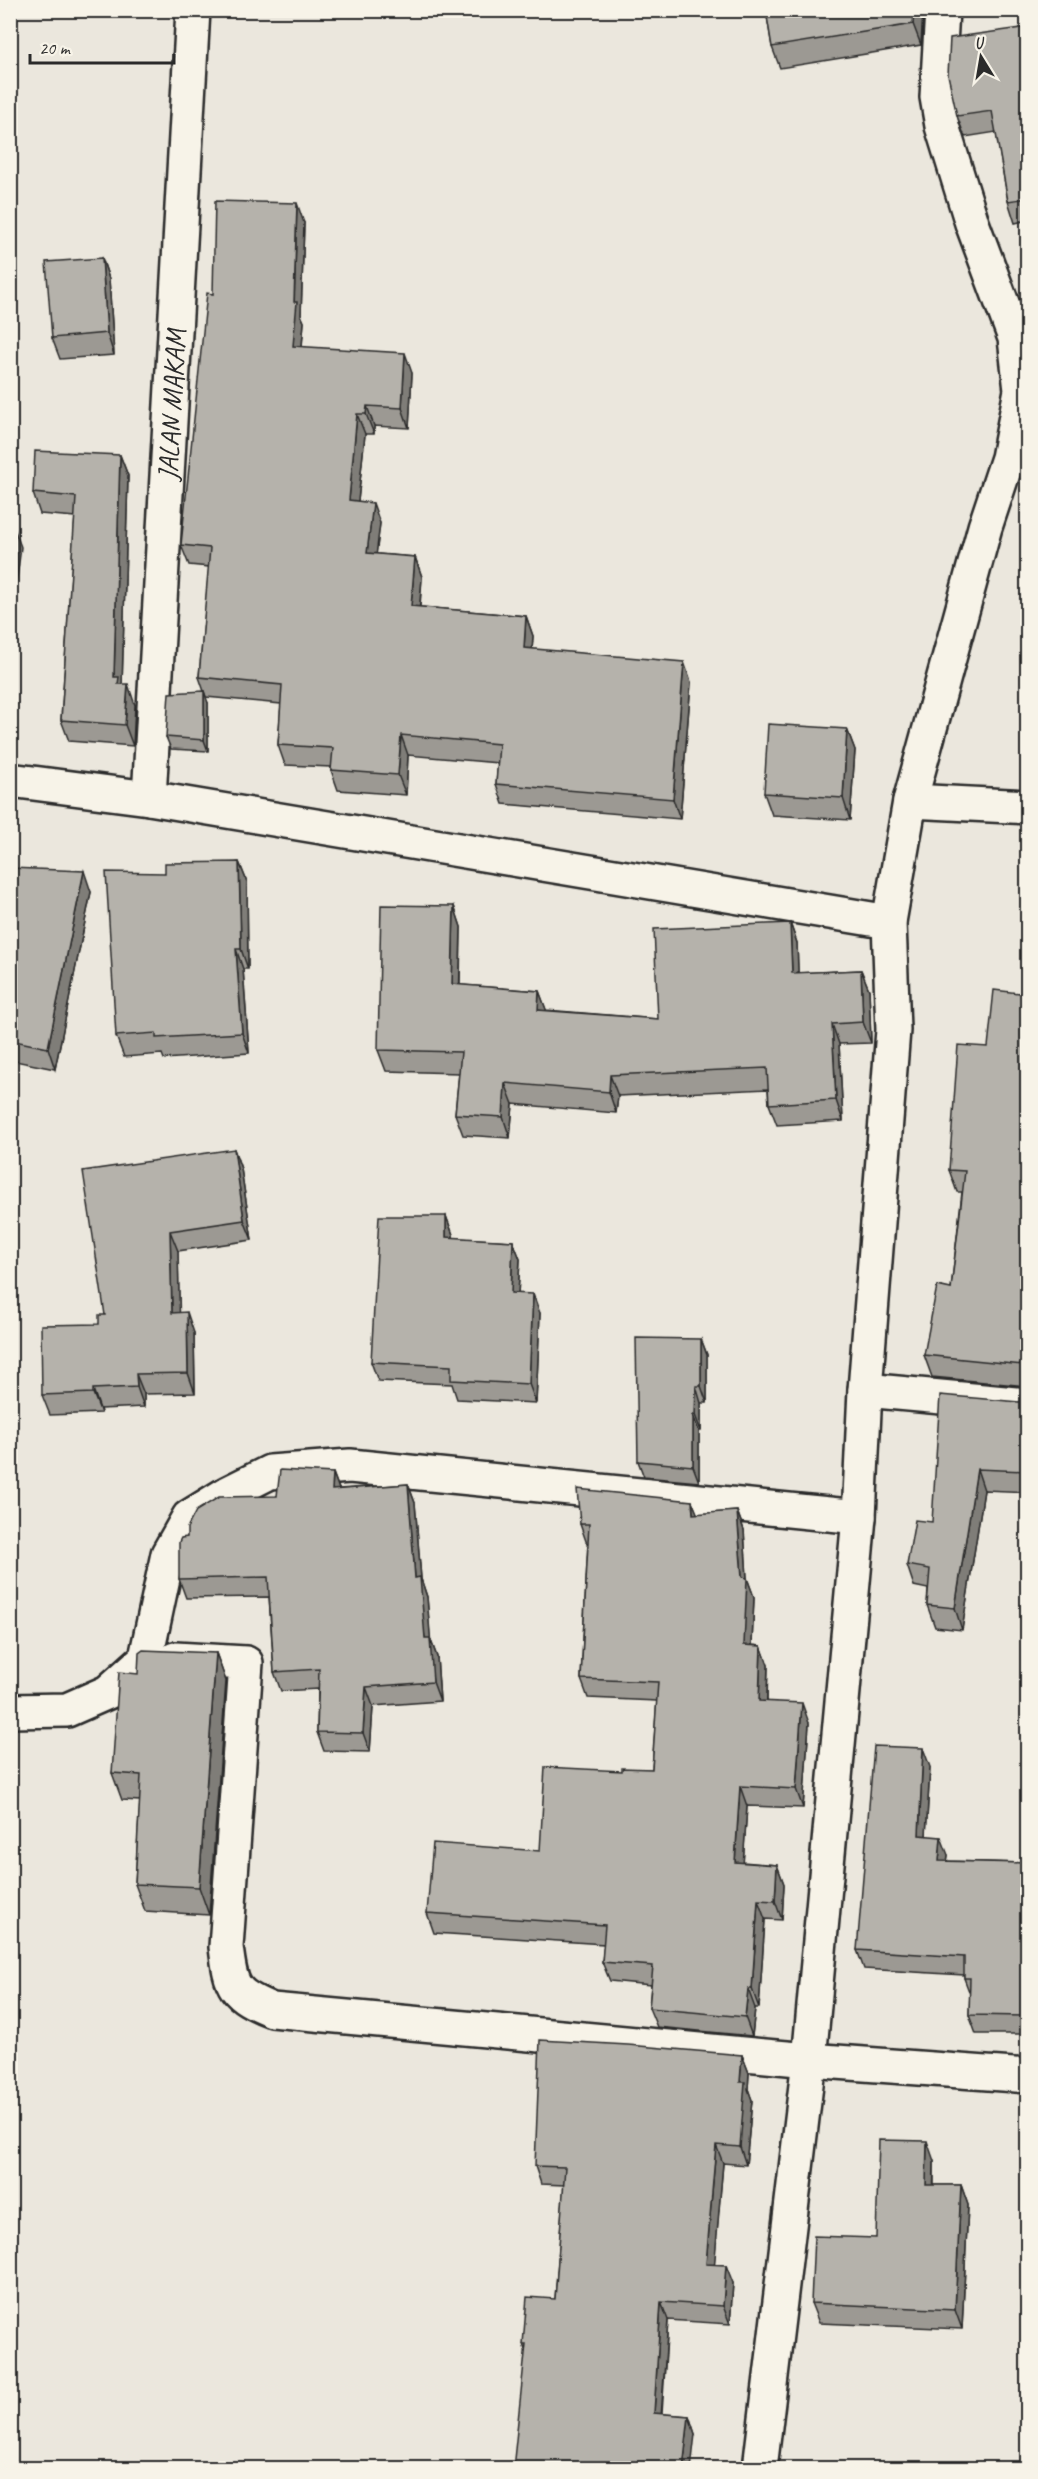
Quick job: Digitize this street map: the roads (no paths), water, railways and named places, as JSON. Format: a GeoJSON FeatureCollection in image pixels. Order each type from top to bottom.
{"type":"FeatureCollection","features":[{"type":"Feature","properties":{"kind":"street","name":"JALAN MAKAM"},"geometry":{"type":"LineString","coordinates":[[149,798],[193,10]]}},
{"type":"Feature","properties":{"kind":"street"},"geometry":{"type":"LineString","coordinates":[[760,2469],[809,2060],[859,1516],[866,1390],[893,1030],[889,922],[910,801],[985,527],[1008,458],[1021,390],[1015,338],[972,223],[942,126],[937,97],[942,10]]}},
{"type":"Feature","properties":{"kind":"street"},"geometry":{"type":"LineString","coordinates":[[10,780],[149,798],[889,922]]}},
{"type":"Feature","properties":{"kind":"street"},"geometry":{"type":"LineString","coordinates":[[910,801],[1028,807]]}},
{"type":"Feature","properties":{"kind":"street"},"geometry":{"type":"LineString","coordinates":[[866,1390],[1028,1405]]}},
{"type":"Feature","properties":{"kind":"street"},"geometry":{"type":"LineString","coordinates":[[10,1711],[67,1710],[108,1692],[146,1658],[168,1554],[189,1517],[228,1493],[270,1472],[350,1466],[859,1516]]}},
{"type":"Feature","properties":{"kind":"street"},"geometry":{"type":"LineString","coordinates":[[146,1658],[246,1663],[226,1947],[230,1978],[246,1999],[272,2010],[809,2060],[1028,2076]]}}]}
